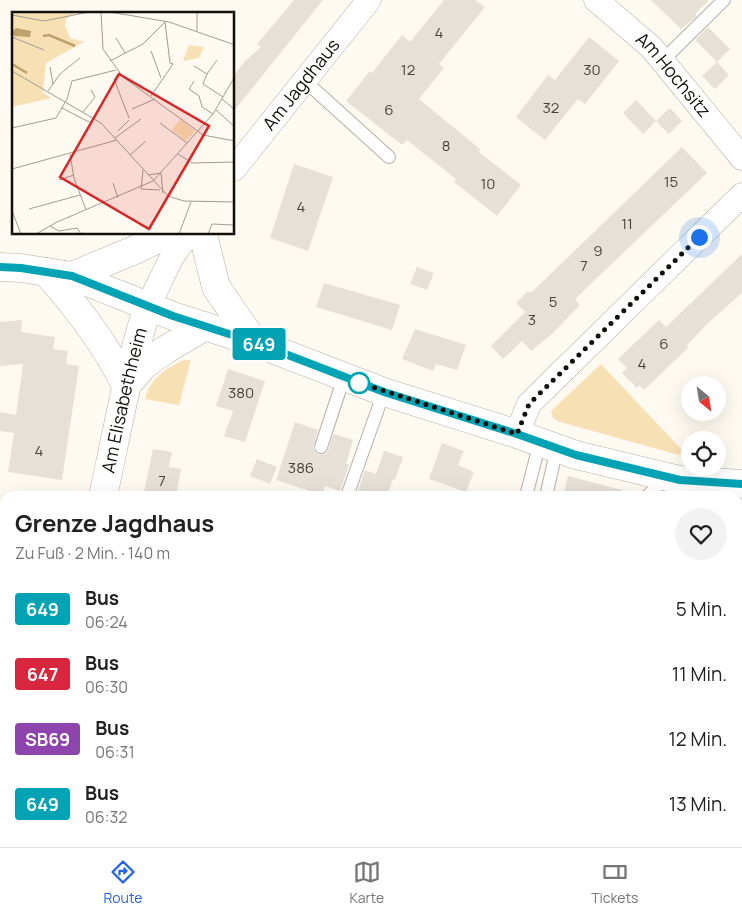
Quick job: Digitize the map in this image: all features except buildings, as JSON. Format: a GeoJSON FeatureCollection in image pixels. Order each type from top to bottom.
{"type":"FeatureCollection","features":[{"type":"Feature","properties":{"kind":"main road"},"geometry":{"type":"LineString","coordinates":[[72,276],[166,235]]}},
{"type":"Feature","properties":{"kind":"main road"},"geometry":{"type":"LineString","coordinates":[[203,235],[216,287],[254,342]]}},
{"type":"Feature","properties":{"kind":"main road"},"geometry":{"type":"LineString","coordinates":[[0,267],[21,268],[72,276],[204,327],[254,342],[384,392],[538,441],[656,487],[712,490],[742,484]]}},
{"type":"Feature","properties":{"kind":"main road"},"geometry":{"type":"LineString","coordinates":[[46,272],[74,303],[115,361],[126,386],[144,365],[204,327]]}},
{"type":"Feature","properties":{"kind":"main road","name":"Am Elisabethheim"},"geometry":{"type":"LineString","coordinates":[[104,491],[126,386],[148,306]]}},
{"type":"Feature","properties":{"kind":"street","name":"Am Jagdhaus"},"geometry":{"type":"LineString","coordinates":[[235,168],[369,0]]}},
{"type":"Feature","properties":{"kind":"street","name":"Am Hochsitz"},"geometry":{"type":"LineString","coordinates":[[596,0],[651,47],[742,158]]}},
{"type":"Feature","properties":{"kind":"street"},"geometry":{"type":"LineString","coordinates":[[538,441],[529,404],[742,195]]}},
{"type":"Feature","properties":{"kind":"street"},"geometry":{"type":"LineString","coordinates":[[148,306],[172,257],[187,235]]}},
{"type":"Feature","properties":{"kind":"lane"},"geometry":{"type":"LineString","coordinates":[[662,61],[724,0]]}},
{"type":"Feature","properties":{"kind":"lane"},"geometry":{"type":"LineString","coordinates":[[305,81],[390,157]]}},
{"type":"Feature","properties":{"kind":"lane"},"geometry":{"type":"LineString","coordinates":[[321,446],[344,377]]}},
{"type":"Feature","properties":{"kind":"lane"},"geometry":{"type":"LineString","coordinates":[[349,491],[384,392]]}},
{"type":"Feature","properties":{"kind":"lane"},"geometry":{"type":"LineString","coordinates":[[527,491],[538,441]]}},
{"type":"Feature","properties":{"kind":"lane"},"geometry":{"type":"LineString","coordinates":[[538,441],[545,491]]}},
{"type":"Feature","properties":{"kind":"shaded area"},"geometry":{"type":"Polygon","coordinates":[[[184,360],[191,360],[179,405],[145,399],[151,385],[160,375],[184,360]]]}},
{"type":"Feature","properties":{"kind":"shaded area"},"geometry":{"type":"Polygon","coordinates":[[[601,364],[681,449],[681,453],[679,455],[560,422],[553,418],[551,411],[601,364]]]}},
{"type":"Feature","properties":{"kind":"bus line","name":"649"},"geometry":{"type":"LineString","coordinates":[[0,267],[21,268],[72,276],[173,316],[254,342],[384,392],[517,434],[576,455],[666,478],[742,484]]}},
{"type":"Feature","properties":{"kind":"route"},"geometry":{"type":"LineString","coordinates":[[359,383],[354,381],[517,434],[529,404],[699,237]]}}]}
